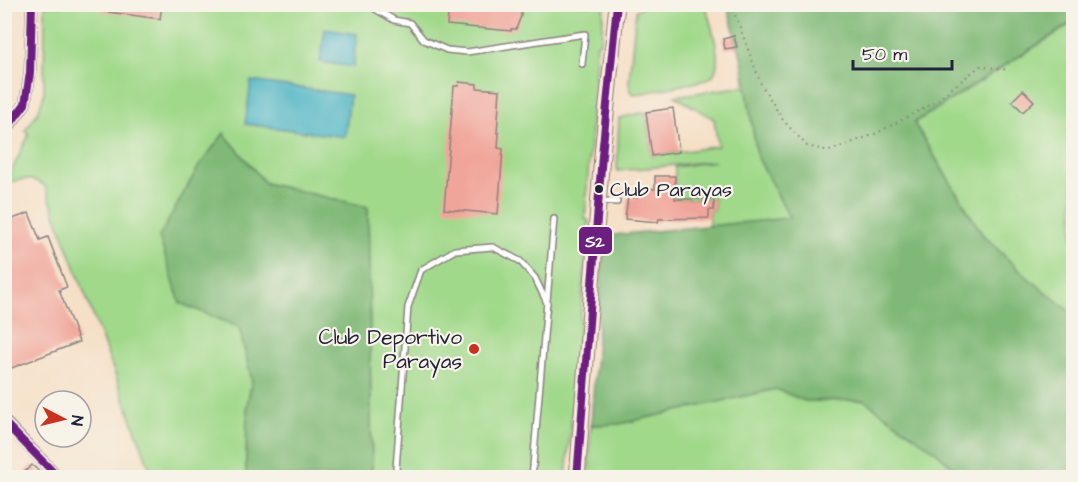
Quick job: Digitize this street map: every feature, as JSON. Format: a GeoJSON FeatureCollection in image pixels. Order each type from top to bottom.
{"type":"FeatureCollection","features":[{"type":"Feature","properties":{"kind":"street"},"geometry":{"type":"LineString","coordinates":[[4,133],[25,104],[30,73],[32,4]]}},
{"type":"Feature","properties":{"kind":"street"},"geometry":{"type":"LineString","coordinates":[[577,477],[617,4]]}},
{"type":"Feature","properties":{"kind":"street"},"geometry":{"type":"LineString","coordinates":[[4,421],[59,477]]}},
{"type":"Feature","properties":{"kind":"lane"},"geometry":{"type":"LineString","coordinates":[[368,4],[394,20],[410,23],[424,40],[447,50],[467,51],[585,34],[582,64]]}},
{"type":"Feature","properties":{"kind":"lane"},"geometry":{"type":"LineString","coordinates":[[599,200],[617,202]]}},
{"type":"Feature","properties":{"kind":"lane"},"geometry":{"type":"LineString","coordinates":[[532,477],[554,219]]}},
{"type":"Feature","properties":{"kind":"lane"},"geometry":{"type":"LineString","coordinates":[[398,477],[396,469],[408,307],[421,270],[455,250],[493,247],[520,261],[534,278],[547,303]]}},
{"type":"Feature","properties":{"kind":"path"},"geometry":{"type":"LineString","coordinates":[[730,4],[761,84],[783,120],[807,146],[829,151],[875,134],[932,104],[980,66],[1009,70]]}},
{"type":"Feature","properties":{"kind":"green space"},"geometry":{"type":"Polygon","coordinates":[[[647,4],[706,7],[717,54],[715,71],[711,77],[702,81],[643,93],[634,94],[630,91],[629,80],[636,10],[647,4]]]}},
{"type":"Feature","properties":{"kind":"green space","name":"Club Deportivo Parayas"},"geometry":{"type":"Polygon","coordinates":[[[45,5],[604,5],[601,42],[597,43],[585,218],[589,221],[566,477],[372,477],[368,207],[265,183],[224,134],[180,303],[239,327],[252,381],[247,405],[246,477],[153,477],[45,186],[27,179],[6,183],[29,134],[25,131],[39,110],[44,94],[45,5]]]}},
{"type":"Feature","properties":{"kind":"green space"},"geometry":{"type":"Polygon","coordinates":[[[727,5],[1073,5],[1073,26],[1070,24],[914,123],[982,234],[1022,273],[1073,314],[1073,477],[964,477],[935,451],[864,400],[805,401],[776,389],[619,424],[591,425],[604,236],[790,218],[757,156],[742,60],[727,5]]]}},
{"type":"Feature","properties":{"kind":"green space"},"geometry":{"type":"Polygon","coordinates":[[[1071,24],[1073,26],[1073,314],[1022,273],[982,234],[914,123],[1071,24]]]}},
{"type":"Feature","properties":{"kind":"green space"},"geometry":{"type":"Polygon","coordinates":[[[746,86],[757,156],[790,219],[709,226],[709,210],[714,210],[714,199],[675,199],[675,167],[715,161],[617,171],[619,118],[646,112],[652,156],[718,146],[714,119],[675,96],[746,86]]]}},
{"type":"Feature","properties":{"kind":"green space"},"geometry":{"type":"Polygon","coordinates":[[[224,133],[265,183],[368,207],[372,477],[246,477],[247,405],[252,381],[239,327],[180,303],[159,237],[199,166],[224,133]]]}},
{"type":"Feature","properties":{"kind":"green space"},"geometry":{"type":"Polygon","coordinates":[[[776,389],[805,401],[864,400],[935,451],[964,477],[588,478],[591,425],[619,424],[776,389]]]}},
{"type":"Feature","properties":{"kind":"water"},"geometry":{"type":"Polygon","coordinates":[[[325,29],[357,34],[353,67],[320,62],[325,29]]]}},
{"type":"Feature","properties":{"kind":"water"},"geometry":{"type":"Polygon","coordinates":[[[251,81],[350,95],[345,137],[245,124],[251,81]]]}},
{"type":"Feature","properties":{"kind":"building"},"geometry":{"type":"Polygon","coordinates":[[[101,4],[162,4],[160,19],[101,11],[101,4]]]}},
{"type":"Feature","properties":{"kind":"building"},"geometry":{"type":"Polygon","coordinates":[[[449,4],[521,4],[521,16],[516,29],[511,29],[511,31],[447,25],[449,4]]]}},
{"type":"Feature","properties":{"kind":"building"},"geometry":{"type":"Polygon","coordinates":[[[734,36],[737,47],[725,49],[723,39],[734,36]]]}},
{"type":"Feature","properties":{"kind":"building"},"geometry":{"type":"Polygon","coordinates":[[[459,82],[477,84],[477,88],[500,90],[497,133],[499,133],[498,148],[503,149],[498,214],[444,209],[454,86],[458,86],[459,82]]]}},
{"type":"Feature","properties":{"kind":"building"},"geometry":{"type":"Polygon","coordinates":[[[1023,90],[1034,101],[1023,112],[1012,101],[1023,90]]]}},
{"type":"Feature","properties":{"kind":"building"},"geometry":{"type":"Polygon","coordinates":[[[673,108],[679,152],[652,156],[646,112],[673,108]]]}},
{"type":"Feature","properties":{"kind":"building"},"geometry":{"type":"Polygon","coordinates":[[[655,176],[675,176],[675,199],[714,199],[714,210],[709,210],[709,218],[659,219],[658,222],[625,219],[628,197],[637,198],[637,188],[655,189],[655,176]]]}},
{"type":"Feature","properties":{"kind":"building"},"geometry":{"type":"Polygon","coordinates":[[[29,213],[40,240],[48,237],[67,287],[59,290],[79,342],[4,371],[4,222],[29,213]]]}},
{"type":"Feature","properties":{"kind":"building"},"geometry":{"type":"Polygon","coordinates":[[[32,465],[45,477],[19,477],[32,465]]]}},
{"type":"Feature","properties":{"kind":"transit line","name":"S2"},"geometry":{"type":"LineString","coordinates":[[4,132],[25,104],[30,73],[32,4]]}},
{"type":"Feature","properties":{"kind":"transit line","name":"S2"},"geometry":{"type":"LineString","coordinates":[[577,478],[602,155],[617,4]]}},
{"type":"Feature","properties":{"kind":"transit line","name":"S2"},"geometry":{"type":"LineString","coordinates":[[4,422],[59,478]]}},
{"type":"Feature","properties":{"kind":"place","name":"Club Parayas"},"geometry":{"type":"Point","coordinates":[599,189]}},
{"type":"Feature","properties":{"kind":"place","name":"Club Deportivo Parayas"},"geometry":{"type":"Point","coordinates":[474,349]}}]}
